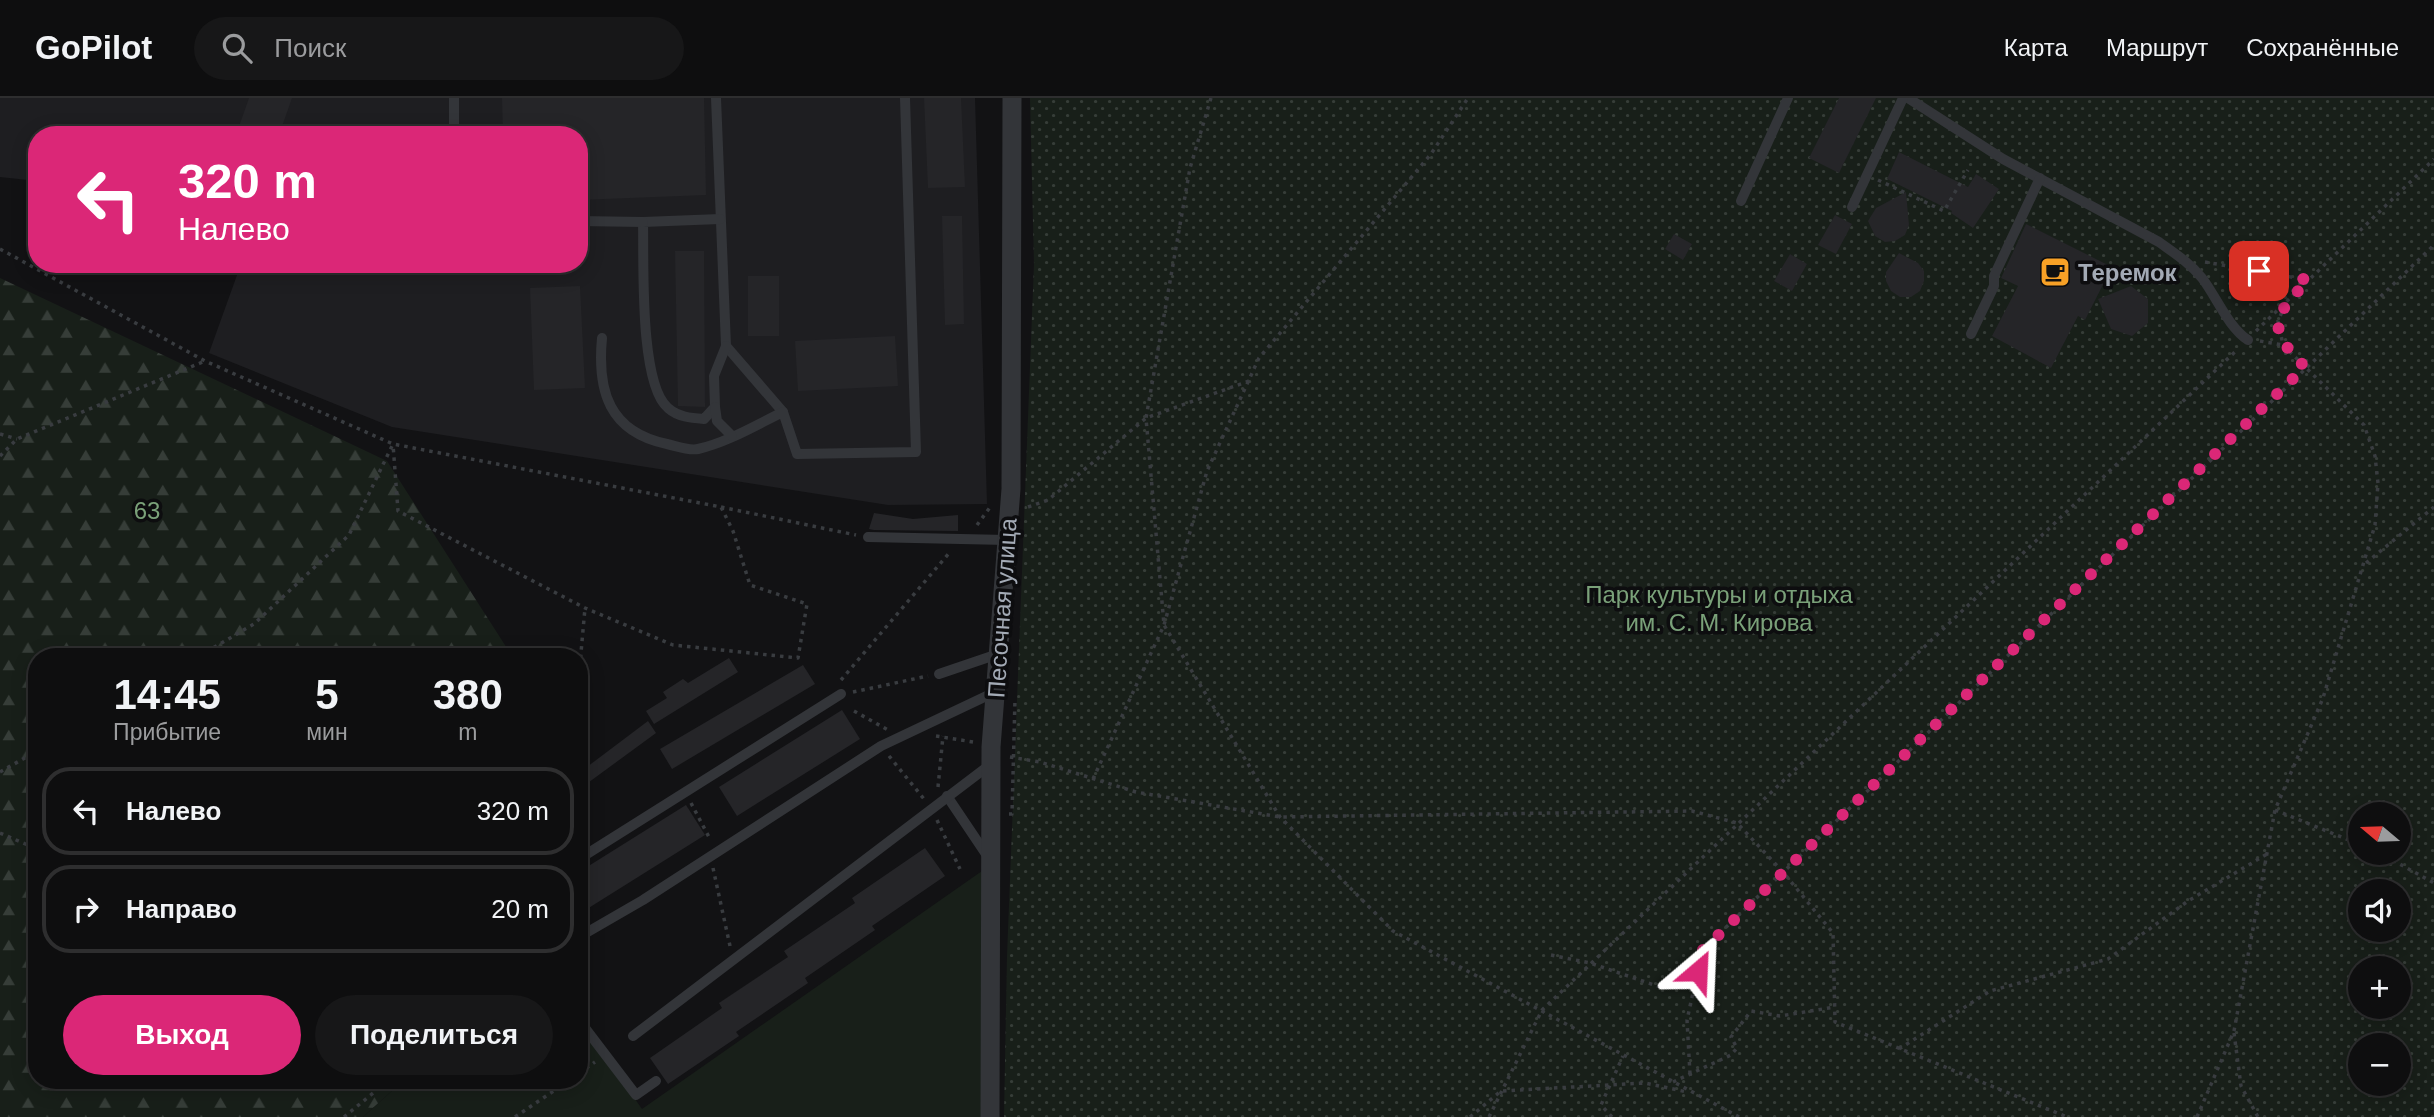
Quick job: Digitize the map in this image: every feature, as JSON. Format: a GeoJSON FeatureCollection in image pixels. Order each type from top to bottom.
{"type":"FeatureCollection","features":[{"type":"Feature","properties":{"kind":"street","name":"Песочная улица"},"geometry":{"type":"LineString","coordinates":[[990,1117],[991,764],[1011,489],[1012,98]]}},
{"type":"Feature","properties":{"kind":"lane"},"geometry":{"type":"LineString","coordinates":[[454,98],[454,126]]}},
{"type":"Feature","properties":{"kind":"lane"},"geometry":{"type":"LineString","coordinates":[[716,98],[726,346],[714,376],[715,407],[716,421],[732,436]]}},
{"type":"Feature","properties":{"kind":"lane"},"geometry":{"type":"LineString","coordinates":[[726,346],[783,412],[797,454],[916,452],[905,98]]}},
{"type":"Feature","properties":{"kind":"lane"},"geometry":{"type":"LineString","coordinates":[[1741,201],[1788,98]]}},
{"type":"Feature","properties":{"kind":"lane"},"geometry":{"type":"LineString","coordinates":[[1852,207],[1903,98]]}},
{"type":"Feature","properties":{"kind":"lane"},"geometry":{"type":"LineString","coordinates":[[1908,98],[2040,178],[2159,242],[2182,258],[2200,275],[2236,328],[2248,340]]}},
{"type":"Feature","properties":{"kind":"lane"},"geometry":{"type":"LineString","coordinates":[[1971,334],[1994,286],[1994,276],[2040,178]]}},
{"type":"Feature","properties":{"kind":"lane"},"geometry":{"type":"LineString","coordinates":[[588,220],[643,222],[720,219]]}},
{"type":"Feature","properties":{"kind":"lane"},"geometry":{"type":"LineString","coordinates":[[643,222],[648,360],[657,391],[667,408],[684,417],[704,419],[715,407]]}},
{"type":"Feature","properties":{"kind":"lane"},"geometry":{"type":"LineString","coordinates":[[602,338],[599,370],[607,403],[623,424],[654,441],[695,450],[783,412]]}},
{"type":"Feature","properties":{"kind":"lane"},"geometry":{"type":"LineString","coordinates":[[868,537],[1007,540]]}},
{"type":"Feature","properties":{"kind":"lane"},"geometry":{"type":"LineString","coordinates":[[939,674],[998,654]]}},
{"type":"Feature","properties":{"kind":"lane"},"geometry":{"type":"LineString","coordinates":[[588,853],[685,793],[838,690]]}},
{"type":"Feature","properties":{"kind":"lane"},"geometry":{"type":"LineString","coordinates":[[588,931],[881,746],[996,691]]}},
{"type":"Feature","properties":{"kind":"lane"},"geometry":{"type":"LineString","coordinates":[[633,1036],[991,764]]}},
{"type":"Feature","properties":{"kind":"lane"},"geometry":{"type":"LineString","coordinates":[[947,796],[991,862]]}},
{"type":"Feature","properties":{"kind":"lane"},"geometry":{"type":"LineString","coordinates":[[588,1032],[636,1095],[656,1081]]}},
{"type":"Feature","properties":{"kind":"path"},"geometry":{"type":"LineString","coordinates":[[1211,98],[1190,168],[1146,418],[1164,625],[1280,817],[1393,931],[1739,1117]]}},
{"type":"Feature","properties":{"kind":"path"},"geometry":{"type":"LineString","coordinates":[[1093,779],[1164,625],[1207,471],[1259,358],[1431,154],[1468,98]]}},
{"type":"Feature","properties":{"kind":"path"},"geometry":{"type":"LineString","coordinates":[[1489,1117],[1542,1010],[2248,340],[2434,159]]}},
{"type":"Feature","properties":{"kind":"path"},"geometry":{"type":"LineString","coordinates":[[1867,175],[1944,211],[1968,170]]}},
{"type":"Feature","properties":{"kind":"path"},"geometry":{"type":"LineString","coordinates":[[1550,955],[1590,963],[1663,988],[2434,245]]}},
{"type":"Feature","properties":{"kind":"path"},"geometry":{"type":"LineString","coordinates":[[0,249],[28,264]]}},
{"type":"Feature","properties":{"kind":"path"},"geometry":{"type":"LineString","coordinates":[[2182,258],[2309,280]]}},
{"type":"Feature","properties":{"kind":"path"},"geometry":{"type":"LineString","coordinates":[[44,273],[205,361],[393,444],[868,537]]}},
{"type":"Feature","properties":{"kind":"path"},"geometry":{"type":"LineString","coordinates":[[2197,1117],[2234,1031],[2275,810],[2323,698],[2375,525],[2378,483],[2375,456],[2364,425],[2283,345],[2278,321],[2288,301]]}},
{"type":"Feature","properties":{"kind":"path"},"geometry":{"type":"LineString","coordinates":[[2248,340],[2283,345]]}},
{"type":"Feature","properties":{"kind":"path"},"geometry":{"type":"LineString","coordinates":[[0,456],[17,439],[205,361]]}},
{"type":"Feature","properties":{"kind":"path"},"geometry":{"type":"LineString","coordinates":[[984,514],[1009,512],[1048,499],[1146,418],[1249,380]]}},
{"type":"Feature","properties":{"kind":"path"},"geometry":{"type":"LineString","coordinates":[[0,434],[17,439]]}},
{"type":"Feature","properties":{"kind":"path"},"geometry":{"type":"LineString","coordinates":[[393,444],[398,510],[585,608],[673,645],[798,658],[807,604],[750,584],[733,531],[721,507]]}},
{"type":"Feature","properties":{"kind":"path"},"geometry":{"type":"LineString","coordinates":[[213,648],[254,624],[349,535],[393,444]]}},
{"type":"Feature","properties":{"kind":"path"},"geometry":{"type":"LineString","coordinates":[[838,690],[961,539],[970,534],[996,498],[1011,489]]}},
{"type":"Feature","properties":{"kind":"path"},"geometry":{"type":"LineString","coordinates":[[2364,564],[2434,507]]}},
{"type":"Feature","properties":{"kind":"path"},"geometry":{"type":"LineString","coordinates":[[581,648],[585,608]]}},
{"type":"Feature","properties":{"kind":"path"},"geometry":{"type":"LineString","coordinates":[[838,690],[939,674]]}},
{"type":"Feature","properties":{"kind":"path"},"geometry":{"type":"LineString","coordinates":[[934,806],[944,715]]}},
{"type":"Feature","properties":{"kind":"path"},"geometry":{"type":"LineString","coordinates":[[881,746],[934,806],[960,869]]}},
{"type":"Feature","properties":{"kind":"path"},"geometry":{"type":"LineString","coordinates":[[0,772],[28,756]]}},
{"type":"Feature","properties":{"kind":"path"},"geometry":{"type":"LineString","coordinates":[[991,764],[1015,756],[1136,792],[1280,817],[1692,811],[1737,823],[1783,872],[1833,933],[1835,1022],[2067,1117]]}},
{"type":"Feature","properties":{"kind":"path"},"geometry":{"type":"LineString","coordinates":[[685,793],[710,835],[711,856],[733,959]]}},
{"type":"Feature","properties":{"kind":"path"},"geometry":{"type":"LineString","coordinates":[[2275,810],[2348,840]]}},
{"type":"Feature","properties":{"kind":"path"},"geometry":{"type":"LineString","coordinates":[[0,833],[28,845]]}},
{"type":"Feature","properties":{"kind":"path"},"geometry":{"type":"LineString","coordinates":[[1899,1049],[1990,991],[2108,959],[2188,901],[2267,854]]}},
{"type":"Feature","properties":{"kind":"path"},"geometry":{"type":"LineString","coordinates":[[2401,865],[2434,883]]}},
{"type":"Feature","properties":{"kind":"path"},"geometry":{"type":"LineString","coordinates":[[1690,1074],[1687,1020],[1703,950]]}},
{"type":"Feature","properties":{"kind":"path"},"geometry":{"type":"LineString","coordinates":[[1672,1082],[1731,1055],[1737,1048],[1731,1037],[1751,1011],[1780,1016],[1835,1007]]}},
{"type":"Feature","properties":{"kind":"path"},"geometry":{"type":"LineString","coordinates":[[2234,1031],[2241,1086],[2258,1117]]}},
{"type":"Feature","properties":{"kind":"path"},"geometry":{"type":"LineString","coordinates":[[1612,1117],[1601,1105],[1623,1056]]}},
{"type":"Feature","properties":{"kind":"path"},"geometry":{"type":"LineString","coordinates":[[1470,1117],[1501,1091],[1645,1083],[1693,1093]]}},
{"type":"Feature","properties":{"kind":"path"},"geometry":{"type":"LineString","coordinates":[[344,1117],[375,1089]]}},
{"type":"Feature","properties":{"kind":"path"},"geometry":{"type":"LineString","coordinates":[[515,1117],[557,1089]]}},
{"type":"Feature","properties":{"kind":"shaded area"},"geometry":{"type":"Polygon","coordinates":[[[0,98],[975,98],[987,504],[888,505],[392,427],[209,353],[238,273],[588,273],[588,126],[28,126],[28,180],[0,177],[0,98]]]}},
{"type":"Feature","properties":{"kind":"green space","name":"Парк культуры и отдыха им. С. М. Кирова"},"geometry":{"type":"Polygon","coordinates":[[[1030,98],[2434,98],[2434,1117],[1004,1117],[1007,957],[1034,264],[1030,98]]]}},
{"type":"Feature","properties":{"kind":"green space","name":"63"},"geometry":{"type":"Polygon","coordinates":[[[0,278],[387,461],[507,648],[28,648],[28,1089],[394,1089],[363,1117],[0,1117],[0,278]]]}},
{"type":"Feature","properties":{"kind":"green space"},"geometry":{"type":"Polygon","coordinates":[[[982,871],[984,1117],[363,1117],[394,1089],[588,1089],[588,1032],[642,1109],[982,871]]]}},
{"type":"Feature","properties":{"kind":"building"},"geometry":{"type":"Polygon","coordinates":[[[249,98],[292,98],[282,126],[239,126],[249,98]]]}},
{"type":"Feature","properties":{"kind":"building"},"geometry":{"type":"Polygon","coordinates":[[[502,98],[704,98],[706,195],[588,200],[588,126],[503,126],[502,98]]]}},
{"type":"Feature","properties":{"kind":"building"},"geometry":{"type":"Polygon","coordinates":[[[924,98],[961,98],[965,187],[928,188],[924,98]]]}},
{"type":"Feature","properties":{"kind":"building"},"geometry":{"type":"Polygon","coordinates":[[[1839,98],[1876,98],[1839,173],[1809,158],[1839,98]]]}},
{"type":"Feature","properties":{"kind":"building"},"geometry":{"type":"Polygon","coordinates":[[[1899,152],[1968,187],[1976,174],[1999,189],[1973,228],[1951,213],[1952,211],[1887,179],[1899,152]]]}},
{"type":"Feature","properties":{"kind":"building"},"geometry":{"type":"Polygon","coordinates":[[[1906,192],[1909,225],[1905,235],[1895,241],[1885,242],[1875,236],[1868,221],[1876,208],[1906,192]]]}},
{"type":"Feature","properties":{"kind":"building"},"geometry":{"type":"Polygon","coordinates":[[[1835,215],[1852,224],[1836,254],[1818,245],[1835,215]]]}},
{"type":"Feature","properties":{"kind":"building"},"geometry":{"type":"Polygon","coordinates":[[[942,216],[962,216],[964,324],[945,325],[942,216]]]}},
{"type":"Feature","properties":{"kind":"building"},"geometry":{"type":"Polygon","coordinates":[[[2026,224],[2112,267],[2085,320],[2078,316],[2051,368],[1992,336],[2018,286],[2001,278],[2026,224]]]}},
{"type":"Feature","properties":{"kind":"building"},"geometry":{"type":"Polygon","coordinates":[[[1674,234],[1692,244],[1683,260],[1665,249],[1674,234]]]}},
{"type":"Feature","properties":{"kind":"building"},"geometry":{"type":"Polygon","coordinates":[[[675,251],[704,251],[705,407],[678,406],[675,251]]]}},
{"type":"Feature","properties":{"kind":"building"},"geometry":{"type":"Polygon","coordinates":[[[1899,253],[1918,263],[1924,271],[1920,291],[1911,297],[1900,297],[1891,291],[1886,281],[1886,272],[1899,253]]]}},
{"type":"Feature","properties":{"kind":"building"},"geometry":{"type":"Polygon","coordinates":[[[1790,254],[1807,264],[1792,291],[1774,281],[1790,254]]]}},
{"type":"Feature","properties":{"kind":"building"},"geometry":{"type":"Polygon","coordinates":[[[748,276],[779,276],[779,336],[748,336],[748,276]]]}},
{"type":"Feature","properties":{"kind":"building"},"geometry":{"type":"Polygon","coordinates":[[[580,286],[585,388],[534,390],[530,288],[580,286]]]}},
{"type":"Feature","properties":{"kind":"building"},"geometry":{"type":"Polygon","coordinates":[[[2131,286],[2148,299],[2148,323],[2132,336],[2111,329],[2098,299],[2131,286]]]}},
{"type":"Feature","properties":{"kind":"building"},"geometry":{"type":"Polygon","coordinates":[[[895,336],[898,386],[798,391],[795,341],[895,336]]]}},
{"type":"Feature","properties":{"kind":"building"},"geometry":{"type":"Polygon","coordinates":[[[874,513],[913,519],[958,515],[958,531],[869,529],[874,513]]]}},
{"type":"Feature","properties":{"kind":"building"},"geometry":{"type":"Polygon","coordinates":[[[729,658],[738,672],[654,724],[646,711],[667,698],[663,692],[683,679],[688,683],[729,658]]]}},
{"type":"Feature","properties":{"kind":"building"},"geometry":{"type":"Polygon","coordinates":[[[803,665],[815,684],[672,769],[660,749],[803,665]]]}},
{"type":"Feature","properties":{"kind":"building"},"geometry":{"type":"Polygon","coordinates":[[[842,710],[860,739],[737,816],[719,787],[842,710]]]}},
{"type":"Feature","properties":{"kind":"building"},"geometry":{"type":"Polygon","coordinates":[[[648,721],[656,733],[588,783],[588,766],[648,721]]]}},
{"type":"Feature","properties":{"kind":"building"},"geometry":{"type":"Polygon","coordinates":[[[686,805],[705,835],[588,908],[588,866],[686,805]]]}},
{"type":"Feature","properties":{"kind":"building"},"geometry":{"type":"Polygon","coordinates":[[[925,848],[945,876],[872,926],[875,930],[805,978],[808,983],[736,1032],[739,1036],[668,1084],[650,1058],[722,1008],[719,1003],[788,957],[784,951],[855,903],[852,898],[925,848]]]}},
{"type":"Feature","properties":{"kind":"place","name":"Теремок"},"geometry":{"type":"Point","coordinates":[2055,272]}},
{"type":"Feature","properties":{"kind":"route"},"geometry":{"type":"LineString","coordinates":[[1698,971],[1703,950],[2305,367],[2283,345],[2278,321],[2288,301],[2309,280],[2259,271]]}}]}
